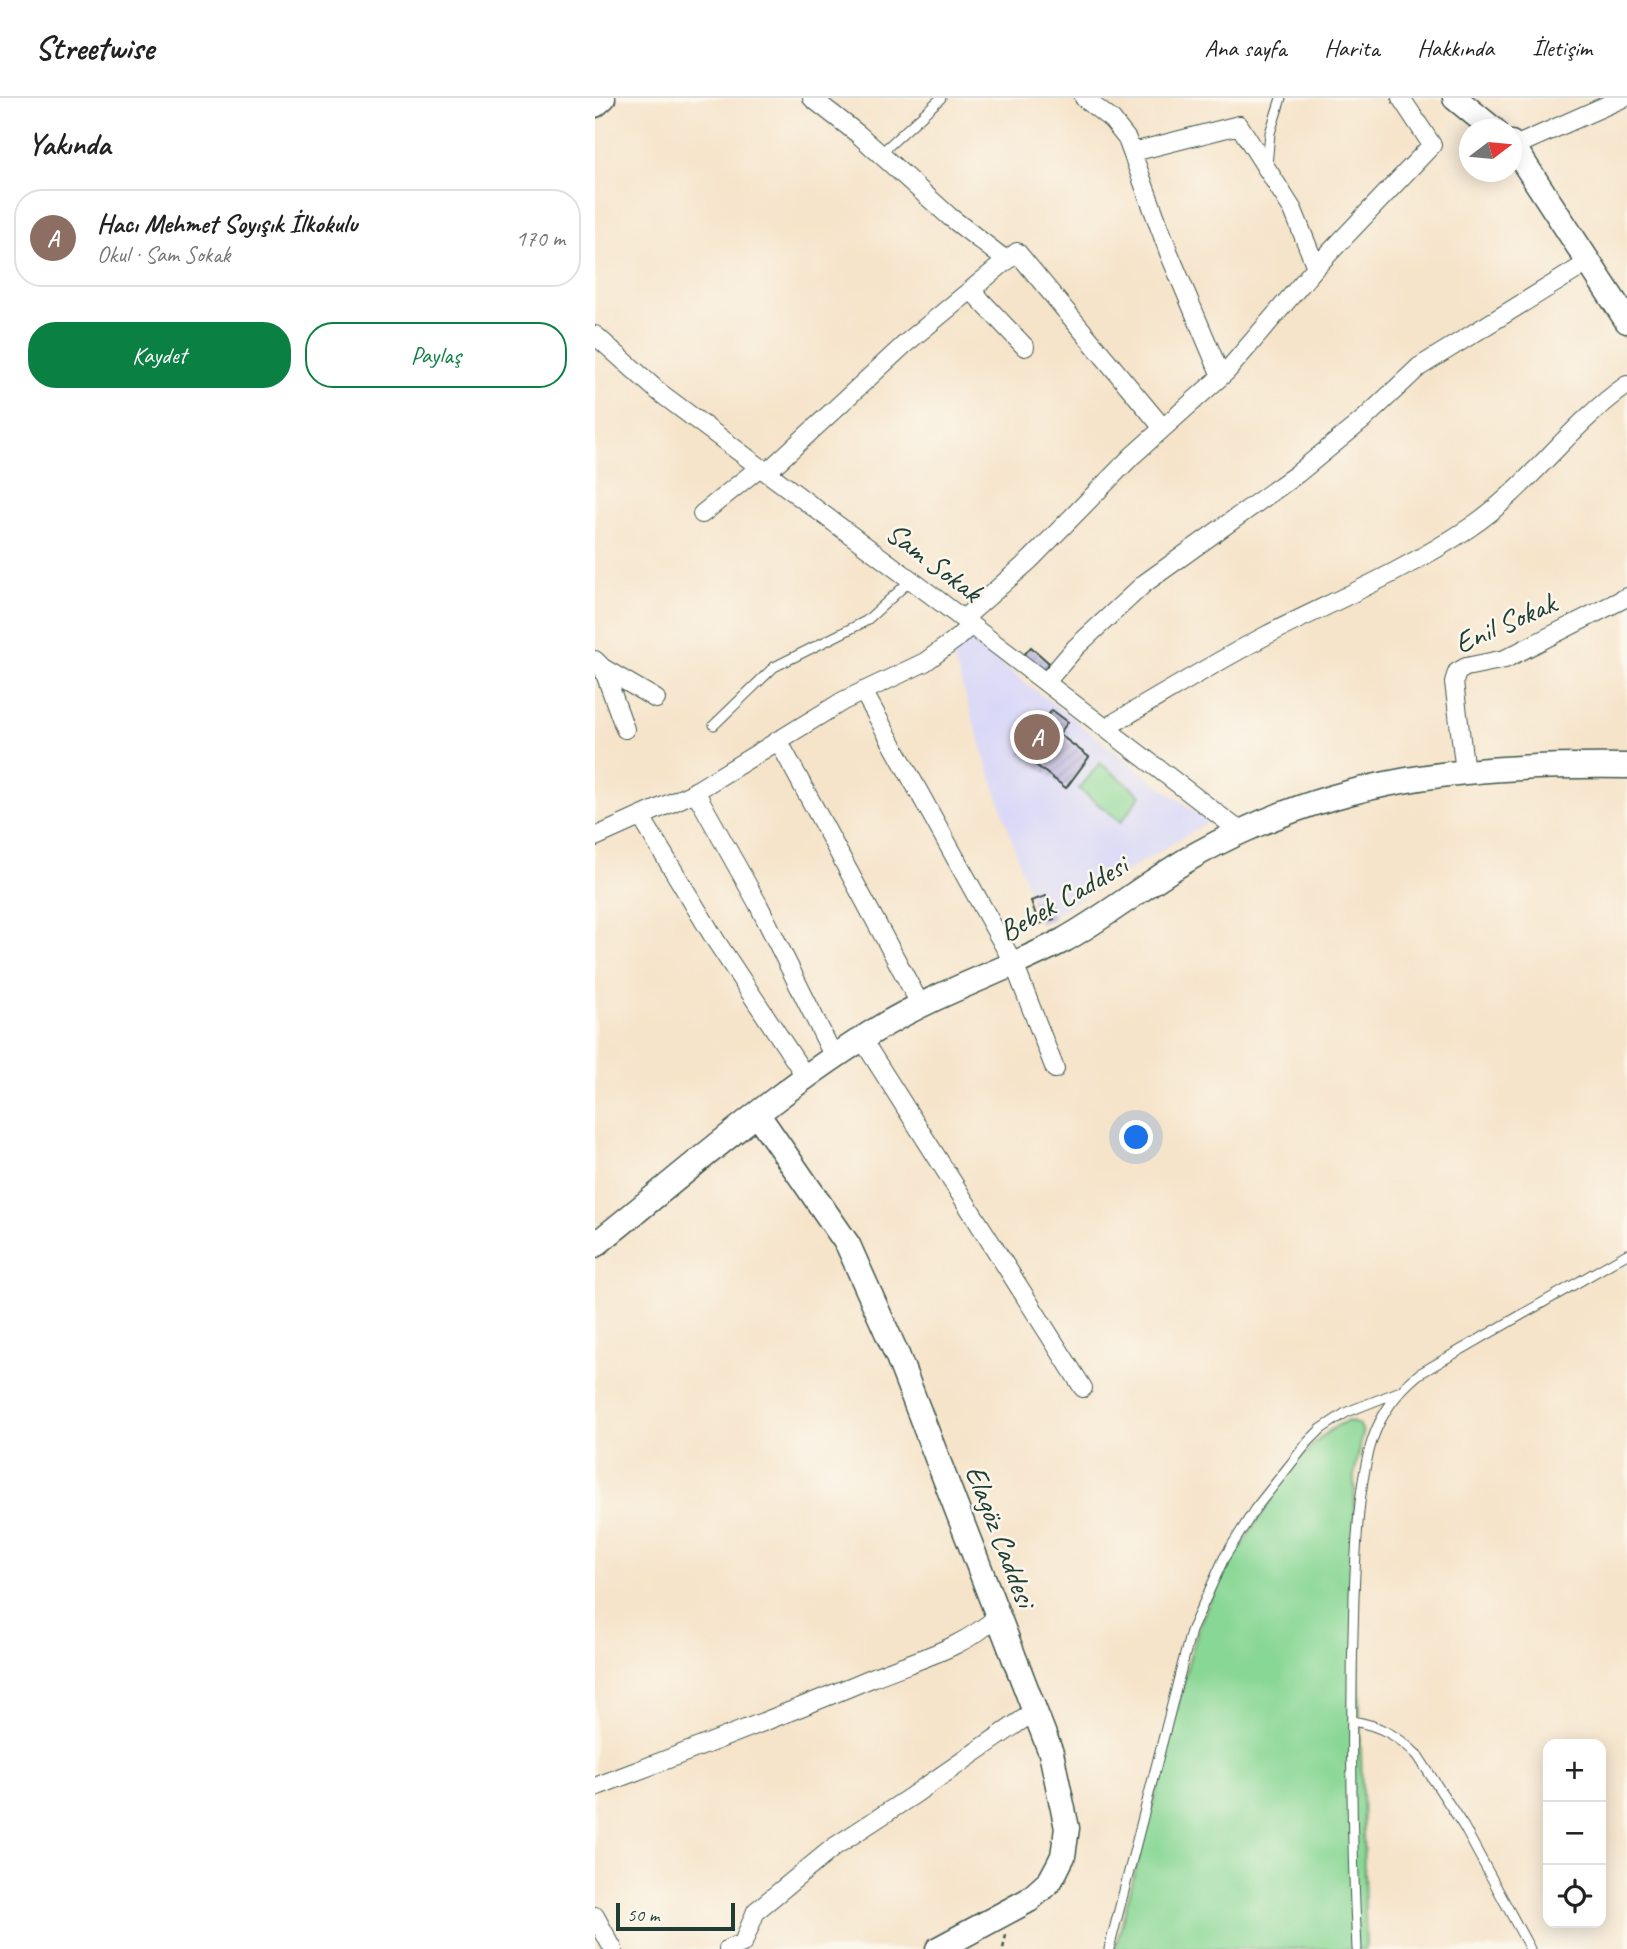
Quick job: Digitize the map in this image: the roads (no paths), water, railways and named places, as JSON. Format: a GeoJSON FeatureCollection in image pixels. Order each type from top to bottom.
{"type":"FeatureCollection","features":[{"type":"Feature","properties":{"kind":"street"},"geometry":{"type":"LineString","coordinates":[[595,105],[603,98]]}},
{"type":"Feature","properties":{"kind":"street"},"geometry":{"type":"LineString","coordinates":[[812,98],[950,217],[1007,261]]}},
{"type":"Feature","properties":{"kind":"street"},"geometry":{"type":"LineString","coordinates":[[1084,98],[1121,129],[1133,152],[1160,229],[1221,376]]}},
{"type":"Feature","properties":{"kind":"street"},"geometry":{"type":"LineString","coordinates":[[595,836],[695,791],[863,691],[925,662],[956,639],[967,622],[1132,456],[1221,376],[1316,267],[1432,145],[1401,98]]}},
{"type":"Feature","properties":{"kind":"street"},"geometry":{"type":"LineString","coordinates":[[1455,98],[1481,119]]}},
{"type":"Feature","properties":{"kind":"street"},"geometry":{"type":"LineString","coordinates":[[1522,141],[1623,98]]}},
{"type":"Feature","properties":{"kind":"street"},"geometry":{"type":"LineString","coordinates":[[1133,152],[1238,125],[1293,210],[1316,267]]}},
{"type":"Feature","properties":{"kind":"street"},"geometry":{"type":"LineString","coordinates":[[1522,159],[1627,321]]}},
{"type":"Feature","properties":{"kind":"street"},"geometry":{"type":"LineString","coordinates":[[702,514],[763,469],[905,344],[1017,252],[1163,429]]}},
{"type":"Feature","properties":{"kind":"street"},"geometry":{"type":"LineString","coordinates":[[1046,682],[1076,647],[1145,583],[1297,474],[1419,367],[1589,262]]}},
{"type":"Feature","properties":{"kind":"street"},"geometry":{"type":"LineString","coordinates":[[971,290],[1025,347]]}},
{"type":"Feature","properties":{"kind":"street","name":"Sam Sokak"},"geometry":{"type":"LineString","coordinates":[[595,335],[659,392],[967,622],[1241,832]]}},
{"type":"Feature","properties":{"kind":"street"},"geometry":{"type":"LineString","coordinates":[[1105,728],[1263,637],[1470,528],[1515,493],[1587,418],[1627,385]]}},
{"type":"Feature","properties":{"kind":"street","name":"Enil Sokak"},"geometry":{"type":"LineString","coordinates":[[1465,772],[1454,682],[1457,672],[1466,667],[1505,659],[1627,597]]}},
{"type":"Feature","properties":{"kind":"street"},"geometry":{"type":"LineString","coordinates":[[599,664],[656,699]]}},
{"type":"Feature","properties":{"kind":"street"},"geometry":{"type":"LineString","coordinates":[[599,664],[625,729]]}},
{"type":"Feature","properties":{"kind":"street"},"geometry":{"type":"LineString","coordinates":[[863,691],[1014,964],[1055,1069]]}},
{"type":"Feature","properties":{"kind":"street"},"geometry":{"type":"LineString","coordinates":[[778,740],[920,1004]]}},
{"type":"Feature","properties":{"kind":"street","name":"Bebek Caddesi"},"geometry":{"type":"LineString","coordinates":[[595,1245],[834,1057],[920,1004],[1014,964],[1072,935],[1196,855],[1241,832],[1347,792],[1406,778],[1544,766],[1627,766]]}},
{"type":"Feature","properties":{"kind":"street"},"geometry":{"type":"LineString","coordinates":[[695,791],[758,904],[834,1057]]}},
{"type":"Feature","properties":{"kind":"street"},"geometry":{"type":"LineString","coordinates":[[641,817],[716,941],[806,1077]]}},
{"type":"Feature","properties":{"kind":"street"},"geometry":{"type":"LineString","coordinates":[[862,1040],[1083,1388]]}},
{"type":"Feature","properties":{"kind":"street","name":"Elagöz Caddesi"},"geometry":{"type":"LineString","coordinates":[[758,1115],[848,1245],[898,1357],[1051,1753],[1067,1828],[1063,1856],[1049,1881],[1029,1900],[937,1949]]}},
{"type":"Feature","properties":{"kind":"street"},"geometry":{"type":"LineString","coordinates":[[595,1787],[776,1718],[920,1658],[951,1649],[977,1634],[998,1616]]}},
{"type":"Feature","properties":{"kind":"street"},"geometry":{"type":"LineString","coordinates":[[729,1949],[743,1943],[755,1912],[834,1847],[1035,1712]]}},
{"type":"Feature","properties":{"kind":"street"},"geometry":{"type":"LineString","coordinates":[[595,1916],[613,1949]]}},
{"type":"Feature","properties":{"kind":"lane"},"geometry":{"type":"LineString","coordinates":[[880,154],[941,98]]}},
{"type":"Feature","properties":{"kind":"lane"},"geometry":{"type":"LineString","coordinates":[[1266,169],[1270,132],[1280,98]]}},
{"type":"Feature","properties":{"kind":"lane"},"geometry":{"type":"LineString","coordinates":[[714,725],[774,667],[866,621],[911,580]]}},
{"type":"Feature","properties":{"kind":"lane"},"geometry":{"type":"LineString","coordinates":[[1357,1949],[1352,1721],[1356,1542],[1367,1463],[1378,1424],[1399,1392],[1430,1366],[1627,1254]]}},
{"type":"Feature","properties":{"kind":"lane"},"geometry":{"type":"LineString","coordinates":[[1109,1949],[1191,1631],[1224,1558],[1255,1508],[1321,1429],[1346,1412],[1399,1392]]}},
{"type":"Feature","properties":{"kind":"lane"},"geometry":{"type":"LineString","coordinates":[[1352,1721],[1388,1731],[1409,1746],[1417,1756],[1464,1827],[1530,1949]]}},
{"type":"Feature","properties":{"kind":"place","name":"Hacı Mehmet Soyışık İlkokulu"},"geometry":{"type":"Point","coordinates":[1037,737]}}]}
